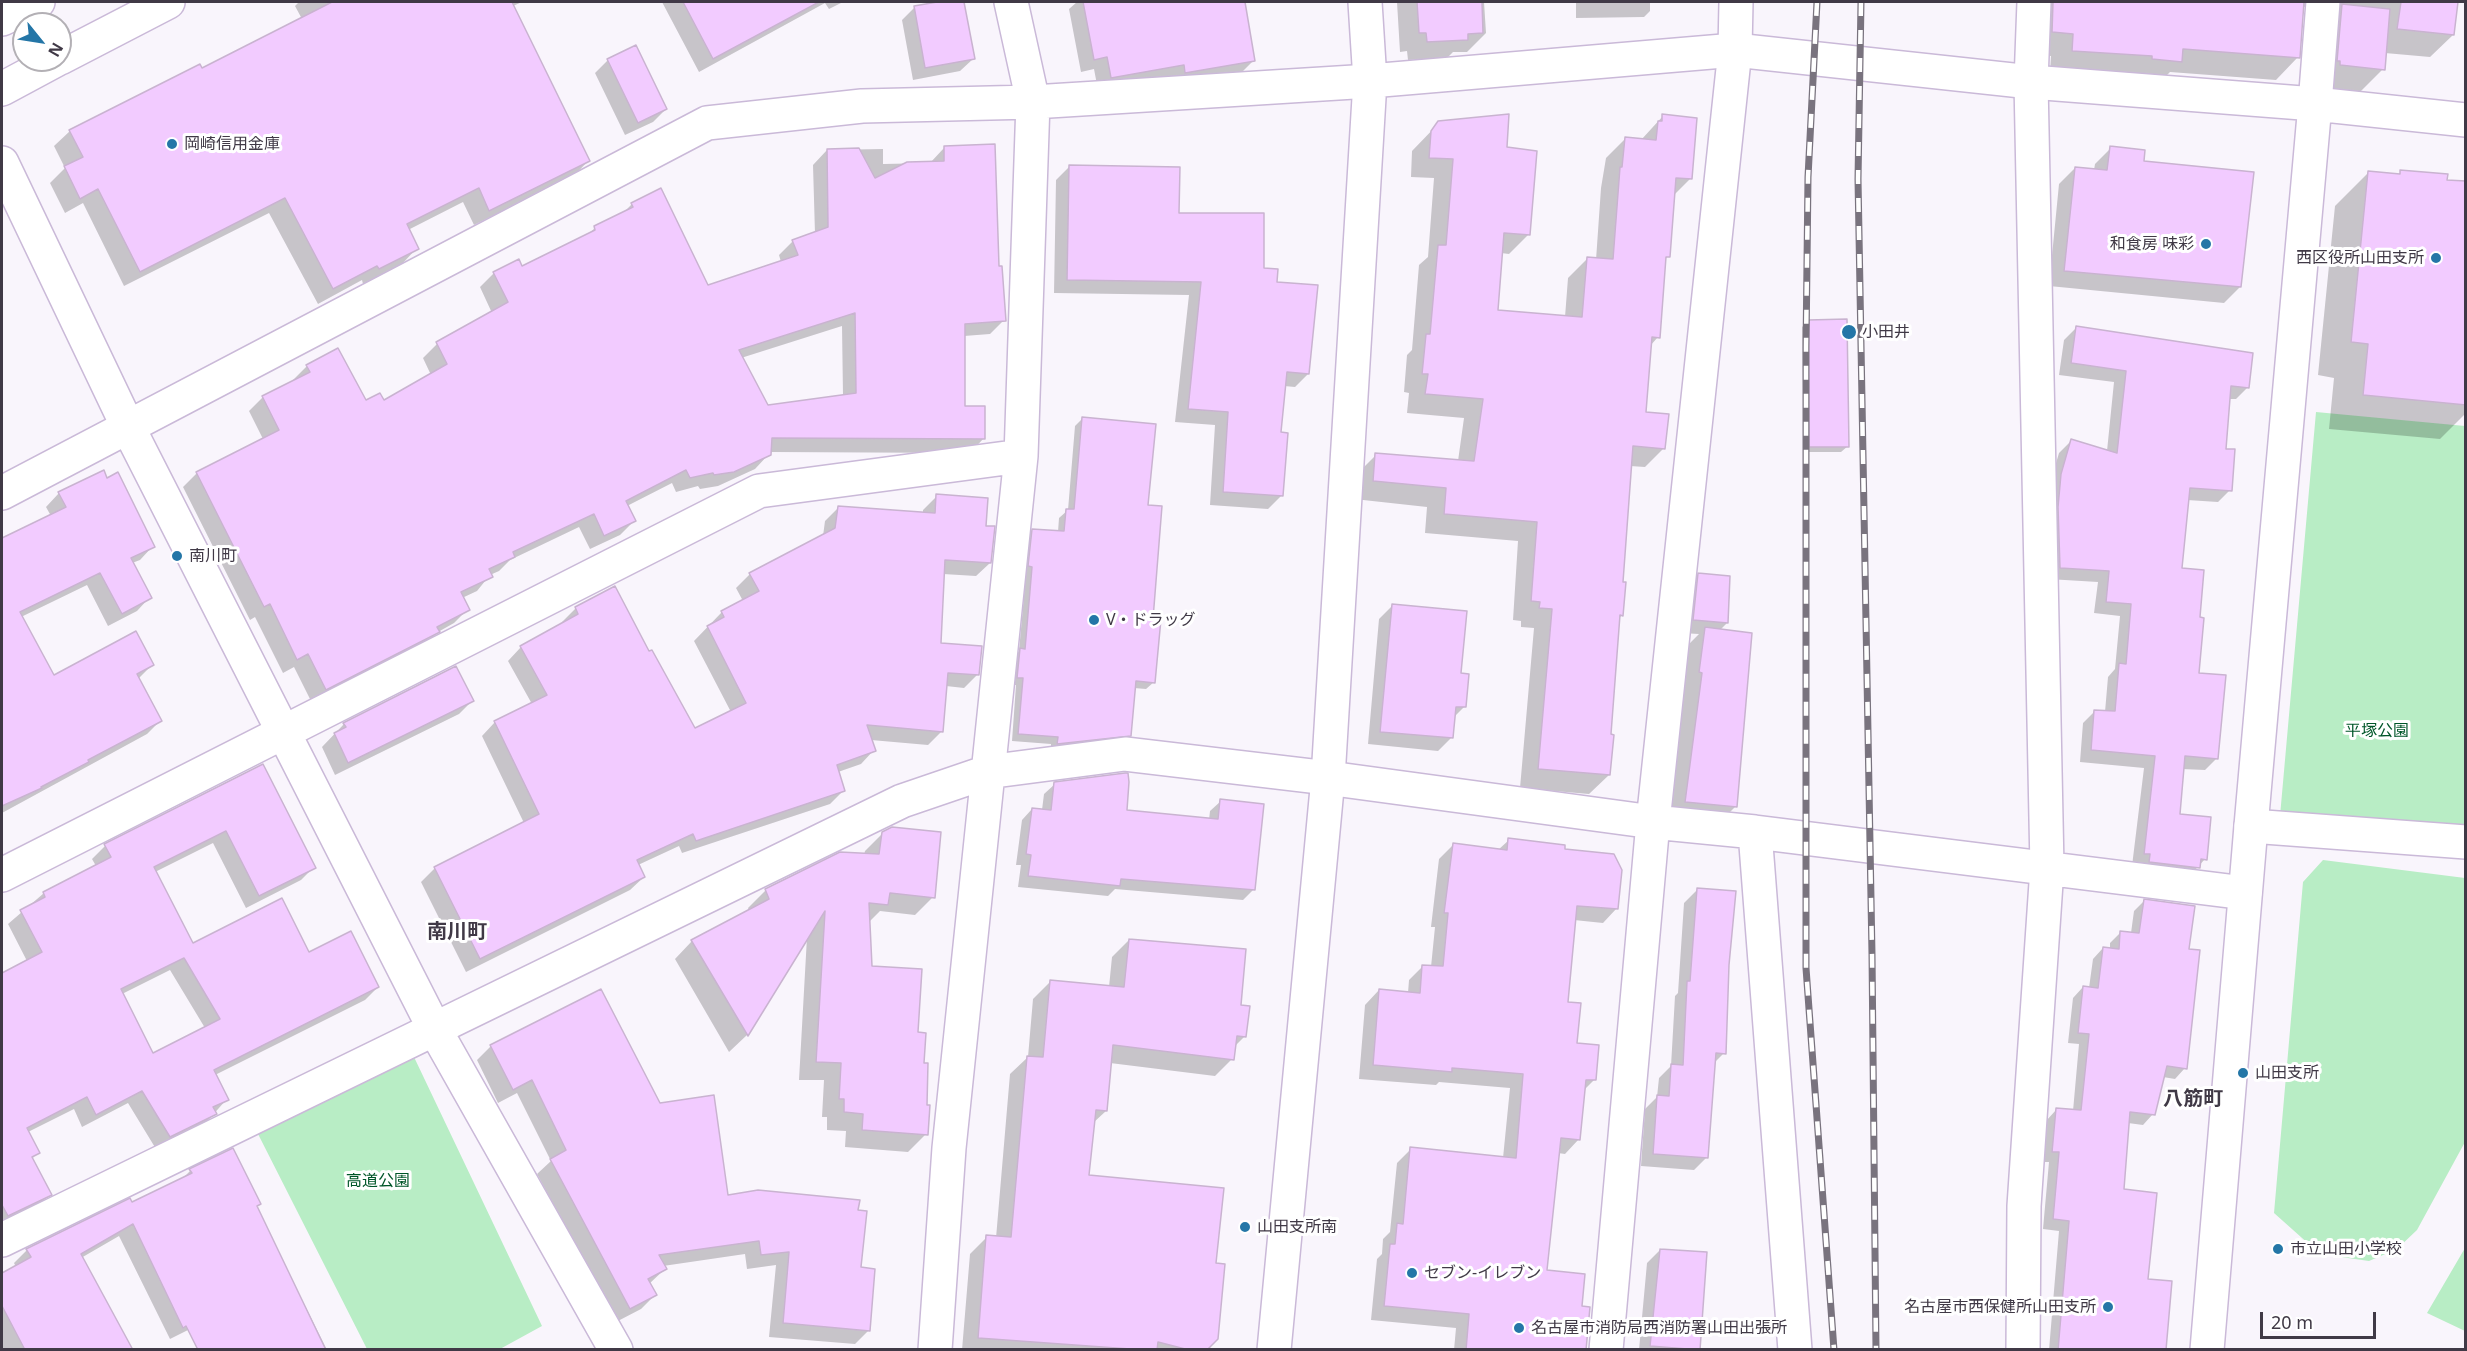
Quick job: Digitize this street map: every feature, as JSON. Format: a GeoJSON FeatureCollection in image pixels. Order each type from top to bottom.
{"type":"FeatureCollection","features":[{"type":"Feature","properties":{"kind":"street"},"geometry":{"type":"LineString","coordinates":[[2,19],[38,2]]}},
{"type":"Feature","properties":{"kind":"street"},"geometry":{"type":"LineString","coordinates":[[72,52],[168,2]]}},
{"type":"Feature","properties":{"kind":"street"},"geometry":{"type":"LineString","coordinates":[[935,1350],[949,1148],[1021,456],[1033,102],[1011,2]]}},
{"type":"Feature","properties":{"kind":"street"},"geometry":{"type":"LineString","coordinates":[[1274,1350],[1328,778],[1370,81],[1365,2]]}},
{"type":"Feature","properties":{"kind":"street"},"geometry":{"type":"LineString","coordinates":[[1606,1350],[1653,822],[1735,50],[1736,2]]}},
{"type":"Feature","properties":{"kind":"street"},"geometry":{"type":"LineString","coordinates":[[2023,1350],[2024,1206],[2047,868],[2031,82],[2034,2]]}},
{"type":"Feature","properties":{"kind":"street"},"geometry":{"type":"LineString","coordinates":[[2207,1350],[2323,2]]}},
{"type":"Feature","properties":{"kind":"street"},"geometry":{"type":"LineString","coordinates":[[2,493],[707,123],[862,106],[1033,102],[1370,81],[1735,50],[2031,82],[2315,104],[2466,120]]}},
{"type":"Feature","properties":{"kind":"street"},"geometry":{"type":"LineString","coordinates":[[2,89],[34,72]]}},
{"type":"Feature","properties":{"kind":"street"},"geometry":{"type":"LineString","coordinates":[[2,163],[128,427],[434,1028],[616,1350]]}},
{"type":"Feature","properties":{"kind":"street"},"geometry":{"type":"LineString","coordinates":[[2,875],[759,491],[1021,456]]}},
{"type":"Feature","properties":{"kind":"street"},"geometry":{"type":"LineString","coordinates":[[2,1240],[902,801],[987,772],[1125,754],[1328,778],[1653,822],[1755,832],[2245,893]]}},
{"type":"Feature","properties":{"kind":"street"},"geometry":{"type":"LineString","coordinates":[[2251,826],[2466,842]]}},
{"type":"Feature","properties":{"kind":"street"},"geometry":{"type":"LineString","coordinates":[[1755,832],[1795,1350]]}},
{"type":"Feature","properties":{"kind":"green space","name":"平塚公園"},"geometry":{"type":"Polygon","coordinates":[[[2316,412],[2465,426],[2465,833],[2280,816],[2316,412]]]}},
{"type":"Feature","properties":{"kind":"green space"},"geometry":{"type":"Polygon","coordinates":[[[2323,860],[2465,878],[2465,1142],[2417,1230],[2397,1249],[2369,1261],[2334,1256],[2311,1246],[2274,1213],[2303,882],[2323,860]]]}},
{"type":"Feature","properties":{"kind":"green space","name":"高道公園"},"geometry":{"type":"Polygon","coordinates":[[[414,1057],[542,1326],[500,1349],[367,1349],[258,1134],[414,1057]]]}},
{"type":"Feature","properties":{"kind":"green space"},"geometry":{"type":"Polygon","coordinates":[[[2465,1248],[2465,1331],[2427,1313],[2465,1248]]]}},
{"type":"Feature","properties":{"kind":"building"},"geometry":{"type":"Polygon","coordinates":[[[332,2],[512,2],[590,161],[489,211],[479,188],[407,224],[419,249],[379,269],[377,266],[333,289],[285,198],[140,272],[98,189],[80,199],[64,166],[83,157],[69,130],[200,64],[202,68],[332,2]]]}},
{"type":"Feature","properties":{"kind":"building"},"geometry":{"type":"Polygon","coordinates":[[[683,2],[819,2],[713,59],[683,2]]]}},
{"type":"Feature","properties":{"kind":"building"},"geometry":{"type":"Polygon","coordinates":[[[937,2],[964,2],[975,59],[925,68],[914,6],[937,2]]]}},
{"type":"Feature","properties":{"kind":"building"},"geometry":{"type":"Polygon","coordinates":[[[1083,2],[1245,2],[1255,61],[1185,73],[1184,65],[1111,78],[1107,57],[1094,60],[1083,2]]]}},
{"type":"Feature","properties":{"kind":"building"},"geometry":{"type":"Polygon","coordinates":[[[1417,2],[1482,2],[1483,33],[1468,34],[1468,40],[1427,42],[1426,33],[1419,33],[1417,2]]]}},
{"type":"Feature","properties":{"kind":"building"},"geometry":{"type":"Polygon","coordinates":[[[2053,2],[2304,2],[2300,58],[2183,49],[2182,62],[2152,59],[2152,56],[2072,51],[2073,34],[2052,32],[2053,2]]]}},
{"type":"Feature","properties":{"kind":"building"},"geometry":{"type":"Polygon","coordinates":[[[2401,2],[2458,2],[2454,35],[2397,29],[2401,2]]]}},
{"type":"Feature","properties":{"kind":"building"},"geometry":{"type":"Polygon","coordinates":[[[2342,4],[2390,9],[2385,70],[2340,65],[2340,61],[2337,61],[2342,4]]]}},
{"type":"Feature","properties":{"kind":"building"},"geometry":{"type":"Polygon","coordinates":[[[636,45],[667,109],[638,123],[607,59],[636,45]]]}},
{"type":"Feature","properties":{"kind":"building"},"geometry":{"type":"Polygon","coordinates":[[[1509,114],[1507,147],[1537,151],[1530,235],[1504,233],[1498,310],[1582,317],[1587,257],[1613,259],[1620,167],[1622,167],[1625,137],[1656,140],[1658,121],[1662,121],[1662,114],[1697,118],[1692,179],[1676,178],[1670,257],[1666,257],[1660,338],[1652,337],[1646,412],[1669,414],[1665,449],[1633,446],[1623,582],[1626,582],[1623,616],[1620,615],[1610,775],[1538,769],[1552,609],[1539,608],[1540,602],[1531,601],[1537,522],[1444,514],[1446,488],[1373,481],[1375,453],[1474,461],[1483,399],[1425,394],[1428,374],[1422,374],[1426,334],[1430,334],[1438,245],[1446,245],[1453,159],[1429,158],[1431,131],[1438,121],[1509,114]]]}},
{"type":"Feature","properties":{"kind":"building"},"geometry":{"type":"Polygon","coordinates":[[[995,144],[999,266],[1002,266],[1006,321],[965,324],[965,406],[985,406],[985,439],[772,438],[771,455],[734,472],[714,475],[713,473],[690,478],[686,470],[626,501],[636,521],[604,536],[594,514],[513,552],[515,557],[489,569],[493,577],[461,592],[470,610],[437,627],[440,632],[326,690],[308,654],[297,660],[270,604],[264,607],[196,472],[279,430],[262,396],[310,372],[306,365],[338,348],[366,400],[380,393],[384,400],[447,364],[436,342],[508,302],[493,272],[519,259],[522,266],[595,230],[594,226],[633,207],[631,203],[661,188],[708,285],[798,255],[792,240],[828,227],[827,149],[859,148],[875,178],[907,162],[944,161],[944,146],[995,144]],[[855,313],[739,350],[768,405],[856,393],[855,313]]]}},
{"type":"Feature","properties":{"kind":"building"},"geometry":{"type":"Polygon","coordinates":[[[2110,146],[2145,150],[2144,161],[2254,172],[2241,287],[2064,271],[2075,167],[2107,170],[2110,146]]]}},
{"type":"Feature","properties":{"kind":"building"},"geometry":{"type":"Polygon","coordinates":[[[1069,165],[1180,167],[1179,213],[1264,213],[1264,268],[1278,269],[1277,282],[1318,285],[1309,374],[1287,372],[1281,432],[1288,433],[1283,496],[1223,492],[1228,412],[1188,409],[1201,282],[1067,280],[1069,165]]]}},
{"type":"Feature","properties":{"kind":"building"},"geometry":{"type":"Polygon","coordinates":[[[2400,170],[2448,174],[2447,180],[2466,181],[2466,405],[2363,395],[2368,344],[2351,342],[2368,171],[2400,174],[2400,170]]]}},
{"type":"Feature","properties":{"kind":"building"},"geometry":{"type":"Polygon","coordinates":[[[1847,319],[1849,447],[1809,447],[1808,320],[1847,319]]]}},
{"type":"Feature","properties":{"kind":"building"},"geometry":{"type":"Polygon","coordinates":[[[2076,326],[2253,353],[2249,388],[2231,386],[2226,449],[2235,449],[2232,491],[2190,488],[2182,568],[2204,570],[2200,617],[2204,618],[2199,673],[2226,675],[2218,759],[2185,756],[2180,814],[2211,817],[2207,860],[2201,859],[2200,868],[2149,862],[2150,854],[2144,854],[2155,756],[2091,750],[2094,710],[2115,711],[2119,663],[2126,664],[2131,604],[2106,602],[2109,571],[2060,568],[2058,507],[2061,474],[2071,439],[2117,453],[2126,371],[2071,363],[2076,326]]]}},
{"type":"Feature","properties":{"kind":"building"},"geometry":{"type":"Polygon","coordinates":[[[1082,417],[1156,424],[1148,505],[1162,506],[1153,619],[1161,619],[1155,683],[1136,681],[1131,736],[1057,744],[1058,737],[1018,734],[1023,678],[1017,678],[1020,648],[1025,649],[1032,567],[1028,566],[1032,529],[1064,531],[1066,509],[1074,509],[1082,417]]]}},
{"type":"Feature","properties":{"kind":"building"},"geometry":{"type":"Polygon","coordinates":[[[104,470],[107,478],[118,472],[155,547],[131,558],[152,598],[122,614],[100,573],[20,612],[54,675],[136,631],[154,665],[137,674],[162,721],[88,760],[89,762],[42,788],[2,806],[2,538],[66,507],[58,492],[104,470]]]}},
{"type":"Feature","properties":{"kind":"building"},"geometry":{"type":"Polygon","coordinates":[[[936,494],[988,498],[986,526],[995,526],[991,563],[945,560],[941,643],[982,646],[979,675],[948,673],[943,732],[867,725],[876,751],[837,765],[845,791],[696,841],[693,834],[637,860],[645,877],[480,959],[434,867],[539,814],[494,721],[547,695],[520,646],[578,614],[575,607],[615,586],[649,651],[652,650],[695,728],[746,703],[707,626],[724,617],[721,611],[759,591],[749,573],[835,528],[838,506],[935,513],[936,494]]]}},
{"type":"Feature","properties":{"kind":"building"},"geometry":{"type":"Polygon","coordinates":[[[1698,573],[1730,576],[1728,623],[1693,620],[1698,573]]]}},
{"type":"Feature","properties":{"kind":"building"},"geometry":{"type":"Polygon","coordinates":[[[1392,604],[1467,611],[1461,673],[1469,674],[1466,707],[1456,707],[1453,738],[1380,732],[1392,604]]]}},
{"type":"Feature","properties":{"kind":"building"},"geometry":{"type":"Polygon","coordinates":[[[1705,627],[1752,633],[1737,807],[1685,802],[1702,673],[1699,672],[1705,627]]]}},
{"type":"Feature","properties":{"kind":"building"},"geometry":{"type":"Polygon","coordinates":[[[456,666],[474,701],[348,763],[334,733],[346,727],[343,723],[456,666]]]}},
{"type":"Feature","properties":{"kind":"building"},"geometry":{"type":"Polygon","coordinates":[[[263,764],[316,868],[259,896],[226,831],[154,867],[193,943],[282,898],[309,952],[351,931],[379,987],[214,1070],[229,1100],[213,1107],[217,1114],[170,1137],[142,1091],[96,1115],[87,1097],[27,1128],[40,1153],[32,1157],[52,1195],[8,1216],[2,1205],[2,973],[42,952],[20,910],[45,897],[43,892],[111,857],[104,844],[263,764]],[[184,958],[121,989],[153,1053],[220,1019],[184,958]]]}},
{"type":"Feature","properties":{"kind":"building"},"geometry":{"type":"Polygon","coordinates":[[[1128,773],[1127,810],[1218,819],[1220,799],[1264,804],[1255,890],[1121,879],[1120,886],[1028,876],[1031,855],[1026,854],[1032,808],[1051,810],[1054,782],[1128,773]]]}},
{"type":"Feature","properties":{"kind":"building"},"geometry":{"type":"Polygon","coordinates":[[[892,827],[941,832],[935,898],[890,893],[888,905],[869,903],[872,966],[922,969],[918,1032],[926,1033],[924,1063],[928,1063],[927,1105],[930,1105],[928,1135],[862,1130],[863,1114],[844,1112],[844,1099],[839,1099],[841,1063],[816,1062],[825,911],[748,1036],[691,940],[769,899],[765,889],[840,852],[879,854],[882,832],[892,827]]]}},
{"type":"Feature","properties":{"kind":"building"},"geometry":{"type":"Polygon","coordinates":[[[1508,838],[1565,845],[1565,849],[1614,854],[1622,870],[1618,909],[1577,906],[1568,1002],[1581,1003],[1577,1043],[1599,1045],[1596,1080],[1586,1080],[1580,1140],[1561,1138],[1547,1270],[1585,1274],[1582,1306],[1590,1307],[1586,1350],[1466,1350],[1469,1314],[1384,1306],[1390,1244],[1395,1244],[1397,1223],[1403,1224],[1410,1147],[1516,1158],[1523,1074],[1452,1068],[1452,1072],[1373,1065],[1379,989],[1420,993],[1422,965],[1443,966],[1448,913],[1444,913],[1453,843],[1507,850],[1508,838]]]}},
{"type":"Feature","properties":{"kind":"building"},"geometry":{"type":"Polygon","coordinates":[[[1697,888],[1736,891],[1729,965],[1726,1054],[1716,1053],[1708,1158],[1653,1154],[1657,1095],[1669,1096],[1671,1064],[1683,1065],[1687,981],[1690,981],[1697,888]]]}},
{"type":"Feature","properties":{"kind":"building"},"geometry":{"type":"Polygon","coordinates":[[[2144,899],[2195,906],[2189,949],[2200,950],[2187,1069],[2167,1066],[2155,1115],[2130,1112],[2124,1189],[2157,1193],[2148,1279],[2172,1281],[2166,1350],[2058,1350],[2069,1221],[2053,1219],[2059,1152],[2052,1152],[2056,1108],[2081,1110],[2089,1034],[2078,1033],[2083,986],[2098,988],[2103,947],[2119,949],[2120,931],[2139,933],[2144,899]]]}},
{"type":"Feature","properties":{"kind":"building"},"geometry":{"type":"Polygon","coordinates":[[[1129,939],[1246,949],[1241,1005],[1250,1006],[1246,1037],[1237,1036],[1234,1060],[1113,1045],[1107,1111],[1096,1110],[1089,1175],[1224,1188],[1216,1263],[1225,1264],[1218,1339],[1207,1350],[1189,1350],[1158,1342],[1157,1350],[1144,1350],[978,1338],[986,1235],[1011,1237],[1027,1056],[1043,1057],[1050,980],[1124,987],[1129,939]]]}},
{"type":"Feature","properties":{"kind":"building"},"geometry":{"type":"Polygon","coordinates":[[[601,989],[660,1103],[714,1095],[728,1195],[758,1190],[860,1200],[858,1210],[867,1211],[861,1267],[875,1269],[870,1331],[783,1323],[789,1252],[761,1255],[759,1241],[659,1255],[667,1269],[648,1279],[657,1295],[630,1309],[550,1159],[566,1150],[532,1080],[513,1090],[490,1045],[601,989]]]}},
{"type":"Feature","properties":{"kind":"building"},"geometry":{"type":"Polygon","coordinates":[[[233,1148],[261,1204],[257,1206],[326,1350],[198,1350],[186,1326],[183,1328],[133,1224],[81,1254],[133,1350],[25,1350],[2,1306],[2,1273],[31,1257],[26,1249],[130,1198],[132,1202],[192,1173],[189,1169],[233,1148]]]}},
{"type":"Feature","properties":{"kind":"building"},"geometry":{"type":"Polygon","coordinates":[[[1660,1249],[1707,1252],[1700,1350],[1650,1346],[1660,1249]]]}},
{"type":"Feature","properties":{"kind":"railway"},"geometry":{"type":"LineString","coordinates":[[1817,2],[1808,177],[1806,347],[1806,968],[1834,1350]]}},
{"type":"Feature","properties":{"kind":"railway"},"geometry":{"type":"LineString","coordinates":[[1861,2],[1858,179],[1872,954],[1876,1350]]}},
{"type":"Feature","properties":{"kind":"place","name":"岡崎信用金庫"},"geometry":{"type":"Point","coordinates":[172,144]}},
{"type":"Feature","properties":{"kind":"place","name":"和食房 味彩"},"geometry":{"type":"Point","coordinates":[2206,244]}},
{"type":"Feature","properties":{"kind":"place","name":"西区役所山田支所"},"geometry":{"type":"Point","coordinates":[2436,258]}},
{"type":"Feature","properties":{"kind":"place","name":"小田井"},"geometry":{"type":"Point","coordinates":[1849,332]}},
{"type":"Feature","properties":{"kind":"place","name":"南川町"},"geometry":{"type":"Point","coordinates":[177,556]}},
{"type":"Feature","properties":{"kind":"place","name":"V・ドラッグ"},"geometry":{"type":"Point","coordinates":[1094,620]}},
{"type":"Feature","properties":{"kind":"place","name":"山田支所"},"geometry":{"type":"Point","coordinates":[2243,1073]}},
{"type":"Feature","properties":{"kind":"place","name":"山田支所南"},"geometry":{"type":"Point","coordinates":[1245,1227]}},
{"type":"Feature","properties":{"kind":"place","name":"市立山田小学校"},"geometry":{"type":"Point","coordinates":[2278,1249]}},
{"type":"Feature","properties":{"kind":"place","name":"セブン-イレブン"},"geometry":{"type":"Point","coordinates":[1412,1273]}},
{"type":"Feature","properties":{"kind":"place","name":"名古屋市西保健所山田支所"},"geometry":{"type":"Point","coordinates":[2108,1307]}},
{"type":"Feature","properties":{"kind":"place","name":"名古屋市消防局西消防署山田出張所"},"geometry":{"type":"Point","coordinates":[1519,1328]}},
{"type":"Feature","properties":{"kind":"district","name":"南川町"},"geometry":{"type":"Point","coordinates":[457,932]}},
{"type":"Feature","properties":{"kind":"district","name":"八筋町"},"geometry":{"type":"Point","coordinates":[2193,1099]}}]}
